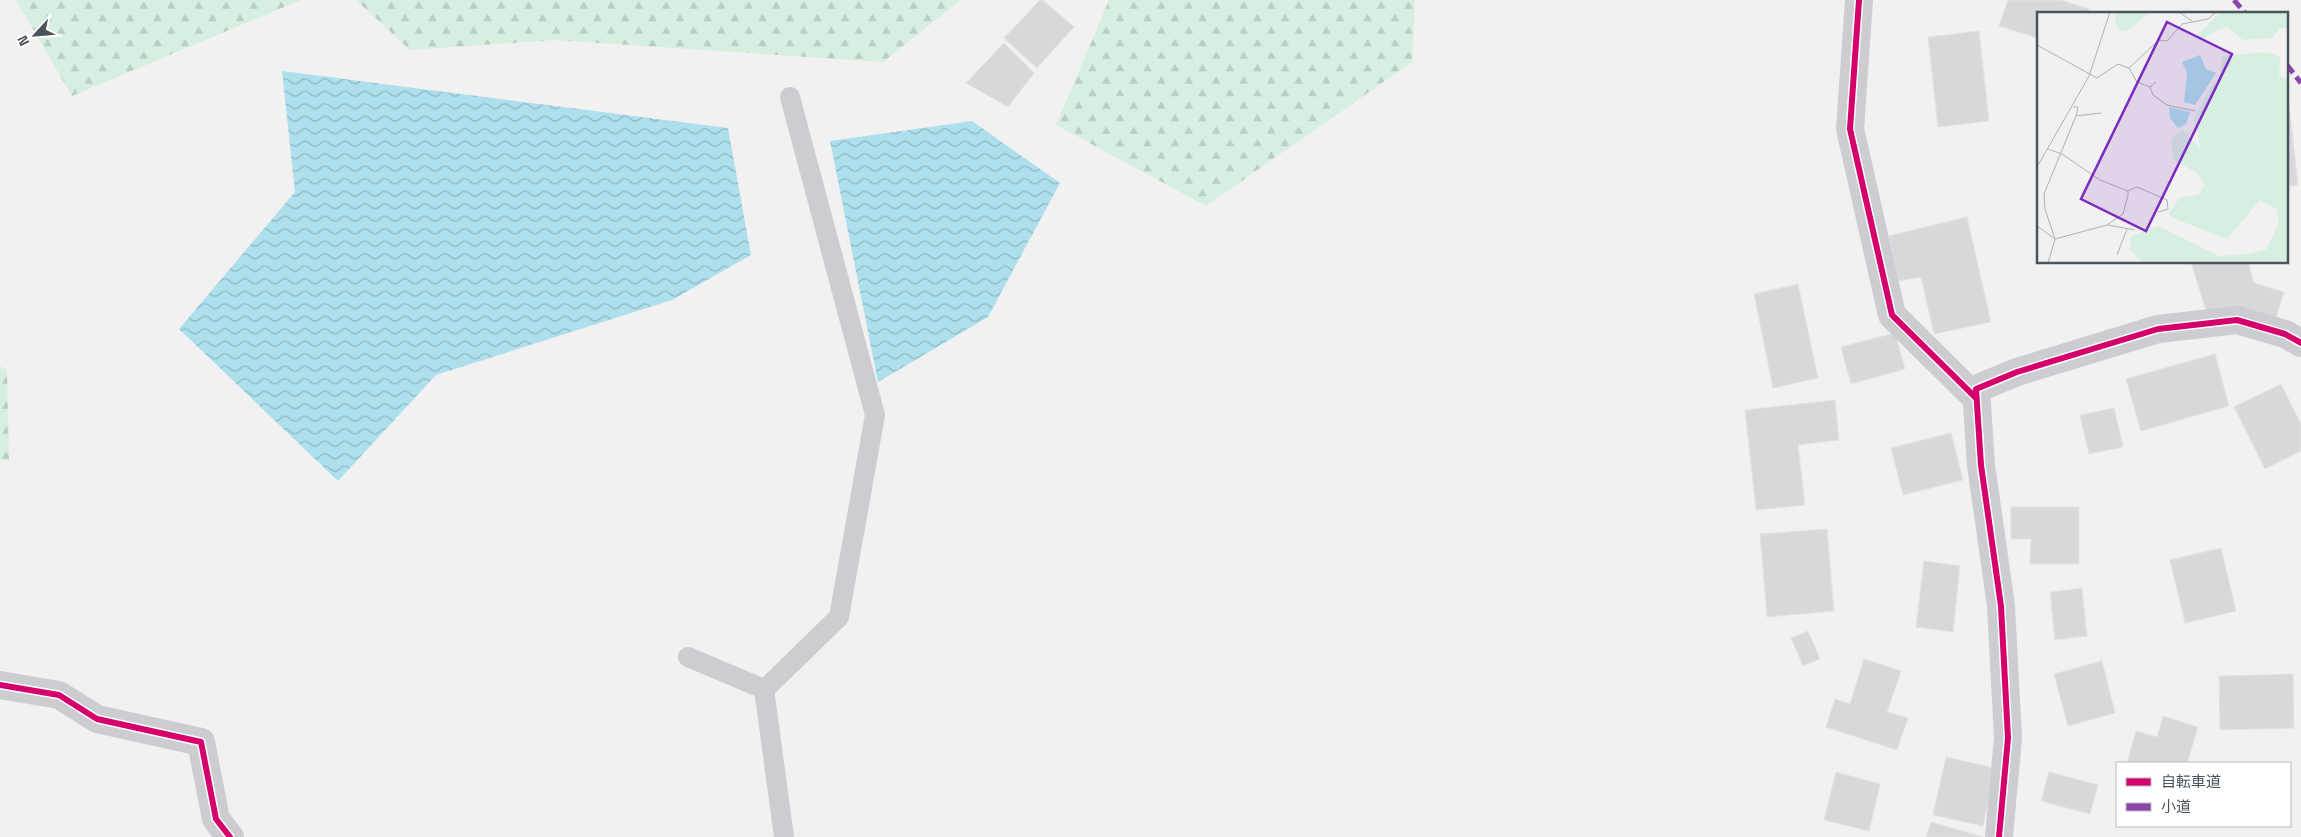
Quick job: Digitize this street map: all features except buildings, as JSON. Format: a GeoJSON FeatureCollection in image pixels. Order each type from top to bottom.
{"type":"FeatureCollection","features":[{"type":"Feature","properties":{"kind":"street"},"geometry":{"type":"LineString","coordinates":[[1859,0],[1850,129],[1892,315],[1976,398]]}},
{"type":"Feature","properties":{"kind":"street"},"geometry":{"type":"LineString","coordinates":[[1999,837],[2008,738],[2001,606],[1981,465],[1976,389],[2017,372],[2158,329],[2237,320],[2285,334],[2301,343]]}},
{"type":"Feature","properties":{"kind":"street"},"geometry":{"type":"LineString","coordinates":[[0,685],[59,695],[97,719],[201,742],[216,819],[230,837]]}},
{"type":"Feature","properties":{"kind":"lane"},"geometry":{"type":"LineString","coordinates":[[764,690],[839,617],[875,415],[790,98]]}},
{"type":"Feature","properties":{"kind":"lane"},"geometry":{"type":"LineString","coordinates":[[688,656],[764,690]]}},
{"type":"Feature","properties":{"kind":"lane"},"geometry":{"type":"LineString","coordinates":[[764,690],[784,837]]}},
{"type":"Feature","properties":{"kind":"green space"},"geometry":{"type":"Polygon","coordinates":[[[16,0],[301,0],[72,96],[16,0]]]}},
{"type":"Feature","properties":{"kind":"green space"},"geometry":{"type":"Polygon","coordinates":[[[356,0],[961,0],[883,62],[555,40],[410,50],[356,0]]]}},
{"type":"Feature","properties":{"kind":"green space"},"geometry":{"type":"Polygon","coordinates":[[[1109,0],[1415,0],[1412,62],[1206,206],[1056,125],[1109,0]]]}},
{"type":"Feature","properties":{"kind":"green space"},"geometry":{"type":"Polygon","coordinates":[[[0,366],[7,370],[9,461],[0,459],[0,366]]]}},
{"type":"Feature","properties":{"kind":"water"},"geometry":{"type":"Polygon","coordinates":[[[282,71],[728,128],[751,255],[672,300],[436,375],[338,481],[179,329],[295,192],[282,71]]]}},
{"type":"Feature","properties":{"kind":"water"},"geometry":{"type":"Polygon","coordinates":[[[972,121],[1060,183],[988,317],[878,382],[830,141],[972,121]]]}},
{"type":"Feature","properties":{"kind":"marked path"},"geometry":{"type":"LineString","coordinates":[[2234,0],[2244,12]]}},
{"type":"Feature","properties":{"kind":"marked path"},"geometry":{"type":"LineString","coordinates":[[2288,66],[2301,83]]}},
{"type":"Feature","properties":{"kind":"cycle path"},"geometry":{"type":"LineString","coordinates":[[1859,0],[1850,129],[1892,315],[1976,398]]}},
{"type":"Feature","properties":{"kind":"cycle path"},"geometry":{"type":"LineString","coordinates":[[1999,837],[2008,738],[2001,606],[1981,465],[1976,389],[2017,372],[2158,329],[2237,320],[2285,334],[2301,343]]}},
{"type":"Feature","properties":{"kind":"cycle path"},"geometry":{"type":"LineString","coordinates":[[0,685],[59,695],[97,719],[201,742],[216,819],[230,837]]}}]}
